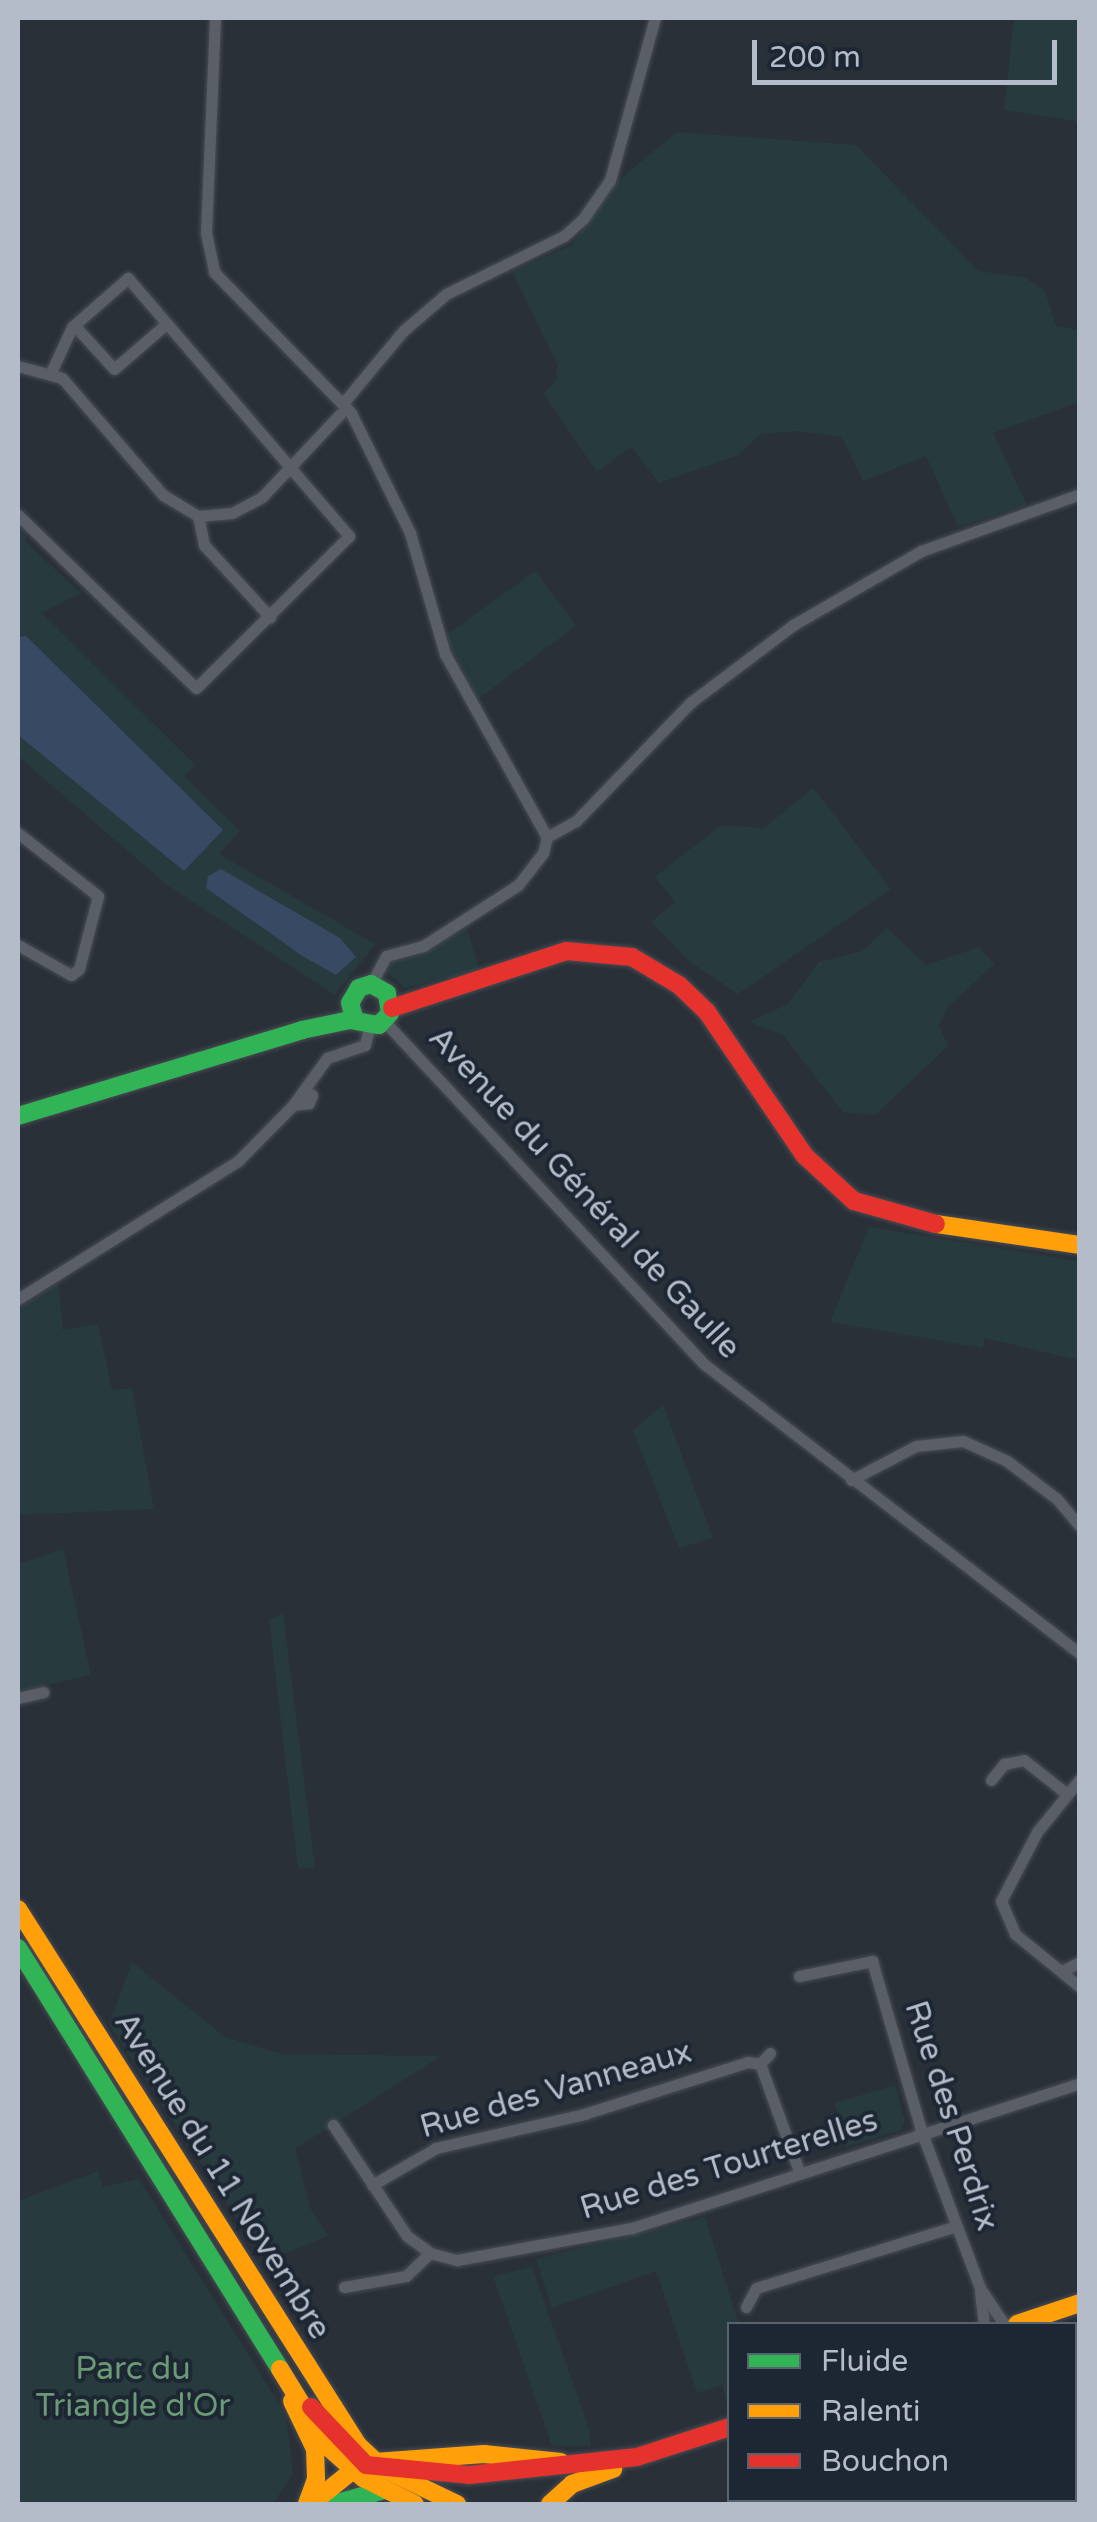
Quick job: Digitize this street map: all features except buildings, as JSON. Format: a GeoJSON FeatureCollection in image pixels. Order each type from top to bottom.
{"type":"FeatureCollection","features":[{"type":"Feature","properties":{"kind":"main road"},"geometry":{"type":"LineString","coordinates":[[18,1116],[566,951],[632,956],[680,985],[707,1012],[806,1156],[854,1201],[906,1220],[1080,1245]]}},
{"type":"Feature","properties":{"kind":"main road","name":"Avenue du 11 Novembre"},"geometry":{"type":"LineString","coordinates":[[18,1908],[371,2474]]}},
{"type":"Feature","properties":{"kind":"main road","name":"Avenue du 11 Novembre"},"geometry":{"type":"LineString","coordinates":[[18,1948],[328,2446],[371,2474]]}},
{"type":"Feature","properties":{"kind":"main road"},"geometry":{"type":"LineString","coordinates":[[1023,2322],[1080,2303]]}},
{"type":"Feature","properties":{"kind":"main road"},"geometry":{"type":"LineString","coordinates":[[272,2360],[314,2449],[316,2478],[309,2504]]}},
{"type":"Feature","properties":{"kind":"main road"},"geometry":{"type":"LineString","coordinates":[[550,2504],[572,2484],[727,2428]]}},
{"type":"Feature","properties":{"kind":"main road"},"geometry":{"type":"LineString","coordinates":[[309,2504],[371,2474],[494,2476],[651,2454]]}},
{"type":"Feature","properties":{"kind":"main road"},"geometry":{"type":"LineString","coordinates":[[333,2504],[371,2474]]}},
{"type":"Feature","properties":{"kind":"main road"},"geometry":{"type":"LineString","coordinates":[[371,2474],[414,2504]]}},
{"type":"Feature","properties":{"kind":"main road"},"geometry":{"type":"LineString","coordinates":[[371,2474],[440,2504]]}},
{"type":"Feature","properties":{"kind":"main road"},"geometry":{"type":"LineString","coordinates":[[371,2474],[457,2504]]}},
{"type":"Feature","properties":{"kind":"street"},"geometry":{"type":"LineString","coordinates":[[18,1299],[238,1161],[293,1105],[326,1058],[365,1045],[386,956],[424,946],[518,885],[543,853],[547,836],[445,654],[410,533],[342,408],[234,298],[209,260],[214,18]]}},
{"type":"Feature","properties":{"kind":"street"},"geometry":{"type":"LineString","coordinates":[[18,366],[51,372],[163,494],[198,516],[248,507],[292,470],[403,332],[446,294],[564,236],[583,219],[610,180],[655,18]]}},
{"type":"Feature","properties":{"kind":"street"},"geometry":{"type":"LineString","coordinates":[[18,516],[106,595],[190,686],[207,682],[350,536],[128,278],[74,325],[51,372]]}},
{"type":"Feature","properties":{"kind":"street"},"geometry":{"type":"LineString","coordinates":[[74,325],[114,368],[166,324]]}},
{"type":"Feature","properties":{"kind":"street"},"geometry":{"type":"LineString","coordinates":[[547,836],[576,821],[691,702],[793,625],[920,551],[1080,494]]}},
{"type":"Feature","properties":{"kind":"street"},"geometry":{"type":"LineString","coordinates":[[198,516],[207,549],[270,618]]}},
{"type":"Feature","properties":{"kind":"street"},"geometry":{"type":"LineString","coordinates":[[18,833],[98,896],[79,969],[71,975],[18,945]]}},
{"type":"Feature","properties":{"kind":"street","name":"Avenue du Général de Gaulle"},"geometry":{"type":"LineString","coordinates":[[373,1008],[677,1339],[850,1480],[1080,1654]]}},
{"type":"Feature","properties":{"kind":"street"},"geometry":{"type":"LineString","coordinates":[[850,1480],[916,1446],[963,1440],[1007,1461],[1057,1499],[1080,1526]]}},
{"type":"Feature","properties":{"kind":"street"},"geometry":{"type":"LineString","coordinates":[[18,1698],[43,1692]]}},
{"type":"Feature","properties":{"kind":"street"},"geometry":{"type":"LineString","coordinates":[[991,1780],[1004,1764],[1024,1760],[1068,1794]]}},
{"type":"Feature","properties":{"kind":"street"},"geometry":{"type":"LineString","coordinates":[[1080,1778],[1003,1890],[1006,1924],[1080,1987]]}},
{"type":"Feature","properties":{"kind":"street","name":"Rue des Perdrix"},"geometry":{"type":"LineString","coordinates":[[798,1976],[872,1962],[922,2133],[980,2288],[1003,2322]]}},
{"type":"Feature","properties":{"kind":"street"},"geometry":{"type":"LineString","coordinates":[[1064,1970],[1080,1962]]}},
{"type":"Feature","properties":{"kind":"street"},"geometry":{"type":"LineString","coordinates":[[770,2052],[760,2064],[800,2174]]}},
{"type":"Feature","properties":{"kind":"street","name":"Rue des Vanneaux"},"geometry":{"type":"LineString","coordinates":[[372,2185],[436,2148],[584,2114],[748,2062],[760,2064]]}},
{"type":"Feature","properties":{"kind":"street","name":"Rue des Tourterelles"},"geometry":{"type":"LineString","coordinates":[[430,2253],[476,2259],[596,2237],[1080,2083]]}},
{"type":"Feature","properties":{"kind":"street"},"geometry":{"type":"LineString","coordinates":[[334,2124],[407,2236],[430,2253],[406,2276],[344,2288]]}},
{"type":"Feature","properties":{"kind":"street"},"geometry":{"type":"LineString","coordinates":[[746,2307],[756,2288],[956,2226]]}},
{"type":"Feature","properties":{"kind":"street","name":"Rue des Perdrix"},"geometry":{"type":"LineString","coordinates":[[980,2288],[984,2322]]}},
{"type":"Feature","properties":{"kind":"green space"},"geometry":{"type":"Polygon","coordinates":[[[1014,18],[1079,18],[1079,128],[1075,121],[1004,110],[1014,18]]]}},
{"type":"Feature","properties":{"kind":"green space"},"geometry":{"type":"Polygon","coordinates":[[[677,132],[856,145],[978,271],[1024,277],[1045,291],[1056,326],[1079,330],[1079,402],[993,433],[1027,505],[958,527],[926,456],[863,481],[842,437],[798,431],[761,434],[738,455],[659,483],[631,447],[597,472],[544,394],[556,380],[557,364],[512,271],[571,246],[620,179],[677,132]]]}},
{"type":"Feature","properties":{"kind":"green space"},"geometry":{"type":"Polygon","coordinates":[[[18,527],[25,527],[26,542],[81,593],[42,613],[195,765],[184,776],[240,831],[219,854],[375,944],[335,995],[167,885],[18,756],[18,527]]]}},
{"type":"Feature","properties":{"kind":"green space"},"geometry":{"type":"Polygon","coordinates":[[[535,571],[576,626],[478,699],[445,636],[535,571]]]}},
{"type":"Feature","properties":{"kind":"green space"},"geometry":{"type":"Polygon","coordinates":[[[813,788],[891,889],[738,994],[690,962],[651,922],[675,902],[655,877],[721,825],[764,828],[813,788]]]}},
{"type":"Feature","properties":{"kind":"green space"},"geometry":{"type":"Polygon","coordinates":[[[467,928],[479,970],[405,988],[385,971],[391,962],[419,956],[467,928]]]}},
{"type":"Feature","properties":{"kind":"green space"},"geometry":{"type":"Polygon","coordinates":[[[887,928],[926,965],[979,947],[994,964],[947,1008],[939,1026],[948,1046],[875,1115],[843,1112],[783,1035],[749,1022],[788,1004],[819,962],[862,951],[887,928]]]}},
{"type":"Feature","properties":{"kind":"green space"},"geometry":{"type":"Polygon","coordinates":[[[869,1227],[1079,1261],[1079,1360],[984,1338],[983,1348],[830,1322],[869,1227]]]}},
{"type":"Feature","properties":{"kind":"green space"},"geometry":{"type":"Polygon","coordinates":[[[58,1283],[63,1330],[98,1324],[112,1390],[132,1388],[154,1509],[18,1515],[18,1309],[58,1283]]]}},
{"type":"Feature","properties":{"kind":"green space"},"geometry":{"type":"Polygon","coordinates":[[[663,1405],[713,1538],[679,1548],[633,1430],[663,1405]]]}},
{"type":"Feature","properties":{"kind":"green space"},"geometry":{"type":"Polygon","coordinates":[[[63,1549],[91,1675],[18,1692],[18,1564],[63,1549]]]}},
{"type":"Feature","properties":{"kind":"green space"},"geometry":{"type":"Polygon","coordinates":[[[283,1614],[315,1867],[298,1869],[269,1619],[283,1614]]]}},
{"type":"Feature","properties":{"kind":"green space"},"geometry":{"type":"Polygon","coordinates":[[[132,1962],[225,2037],[282,2054],[441,2056],[295,2149],[310,2208],[328,2236],[266,2261],[109,2025],[132,1962]]]}},
{"type":"Feature","properties":{"kind":"green space"},"geometry":{"type":"Polygon","coordinates":[[[895,2085],[905,2121],[901,2130],[846,2147],[835,2103],[895,2085]]]}},
{"type":"Feature","properties":{"kind":"green space","name":"Parc du Triangle d'Or"},"geometry":{"type":"Polygon","coordinates":[[[98,2171],[103,2187],[139,2179],[286,2415],[293,2473],[273,2504],[18,2504],[18,2201],[98,2171]]]}},
{"type":"Feature","properties":{"kind":"green space"},"geometry":{"type":"Polygon","coordinates":[[[705,2217],[738,2322],[727,2322],[727,2402],[722,2385],[697,2393],[656,2271],[552,2308],[536,2259],[705,2217]]]}},
{"type":"Feature","properties":{"kind":"green space"},"geometry":{"type":"Polygon","coordinates":[[[532,2267],[589,2429],[591,2446],[552,2446],[493,2276],[532,2267]]]}},
{"type":"Feature","properties":{"kind":"green space"},"geometry":{"type":"Polygon","coordinates":[[[1077,2426],[1079,2504],[1064,2504],[1077,2502],[1077,2426]]]}},
{"type":"Feature","properties":{"kind":"water"},"geometry":{"type":"Polygon","coordinates":[[[26,636],[223,830],[184,871],[18,735],[18,637],[26,636]]]}},
{"type":"Feature","properties":{"kind":"water"},"geometry":{"type":"Polygon","coordinates":[[[221,869],[340,938],[356,957],[336,975],[304,957],[206,888],[208,876],[221,869]]]}},
{"type":"Feature","properties":{"kind":"traffic: fast"},"geometry":{"type":"LineString","coordinates":[[18,1116],[302,1030],[350,1020],[379,1025],[390,1013],[387,993],[371,984],[359,988],[350,1003],[355,1020]]}},
{"type":"Feature","properties":{"kind":"traffic: fast"},"geometry":{"type":"LineString","coordinates":[[18,1948],[280,2369]]}},
{"type":"Feature","properties":{"kind":"traffic: fast"},"geometry":{"type":"LineString","coordinates":[[334,2504],[384,2490]]}},
{"type":"Feature","properties":{"kind":"traffic: slow"},"geometry":{"type":"LineString","coordinates":[[936,1224],[1080,1245]]}},
{"type":"Feature","properties":{"kind":"traffic: slow"},"geometry":{"type":"LineString","coordinates":[[18,1909],[358,2445],[384,2469],[457,2504]]}},
{"type":"Feature","properties":{"kind":"traffic: slow"},"geometry":{"type":"LineString","coordinates":[[1023,2322],[1080,2303]]}},
{"type":"Feature","properties":{"kind":"traffic: slow"},"geometry":{"type":"LineString","coordinates":[[280,2369],[328,2447],[363,2478],[415,2504]]}},
{"type":"Feature","properties":{"kind":"traffic: slow"},"geometry":{"type":"LineString","coordinates":[[292,2401],[315,2449],[316,2479],[307,2504]]}},
{"type":"Feature","properties":{"kind":"traffic: slow"},"geometry":{"type":"LineString","coordinates":[[311,2504],[352,2471],[375,2462],[484,2454],[561,2462]]}},
{"type":"Feature","properties":{"kind":"traffic: slow"},"geometry":{"type":"LineString","coordinates":[[550,2504],[572,2484],[613,2469]]}},
{"type":"Feature","properties":{"kind":"traffic: jam"},"geometry":{"type":"LineString","coordinates":[[392,1008],[566,951],[632,957],[679,985],[707,1012],[805,1156],[854,1201],[936,1224]]}},
{"type":"Feature","properties":{"kind":"traffic: jam"},"geometry":{"type":"LineString","coordinates":[[311,2407],[366,2465],[469,2475],[637,2457],[727,2428]]}}]}
